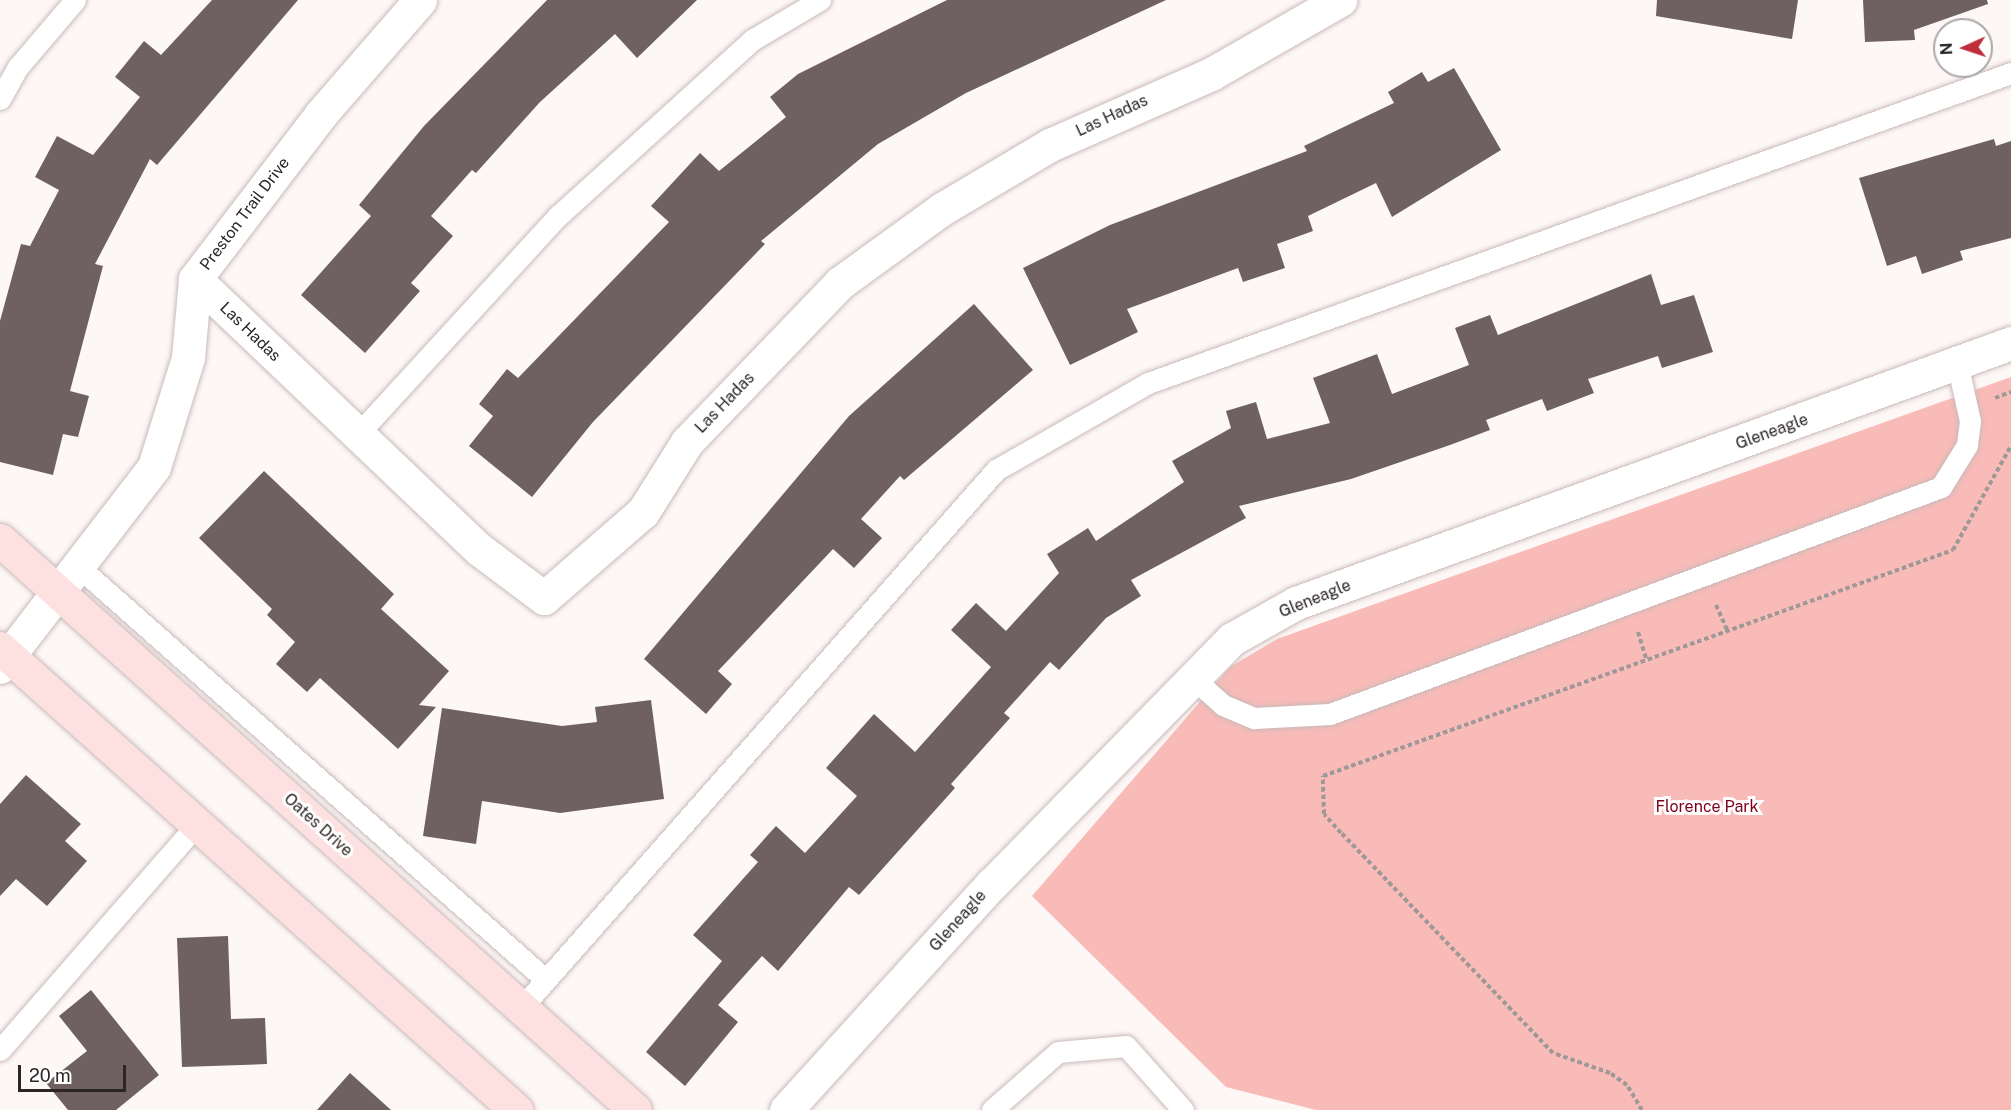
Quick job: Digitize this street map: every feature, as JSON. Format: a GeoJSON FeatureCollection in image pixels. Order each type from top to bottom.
{"type":"FeatureCollection","features":[{"type":"Feature","properties":{"kind":"main road","name":"Oates Drive"},"geometry":{"type":"LineString","coordinates":[[0,540],[634,1110]]}},
{"type":"Feature","properties":{"kind":"main road"},"geometry":{"type":"LineString","coordinates":[[3,657],[197,824],[516,1110]]}},
{"type":"Feature","properties":{"kind":"street","name":"Preston Trail Drive"},"geometry":{"type":"LineString","coordinates":[[3,657],[80,568],[154,467],[188,358],[195,279],[321,114],[420,0]]}},
{"type":"Feature","properties":{"kind":"street","name":"Las Hadas"},"geometry":{"type":"LineString","coordinates":[[195,279],[480,550],[544,598],[643,512],[687,442],[840,283],[942,209],[1050,145],[1211,74],[1340,0]]}},
{"type":"Feature","properties":{"kind":"street","name":"Gleneagle"},"geometry":{"type":"LineString","coordinates":[[786,1110],[992,884],[1232,639],[1296,603],[2011,343]]}},
{"type":"Feature","properties":{"kind":"lane"},"geometry":{"type":"LineString","coordinates":[[0,99],[18,67],[75,0]]}},
{"type":"Feature","properties":{"kind":"lane"},"geometry":{"type":"LineString","coordinates":[[358,434],[558,216],[752,40],[820,0]]}},
{"type":"Feature","properties":{"kind":"lane"},"geometry":{"type":"LineString","coordinates":[[522,1008],[996,470],[1148,383],[2011,73]]}},
{"type":"Feature","properties":{"kind":"lane"},"geometry":{"type":"LineString","coordinates":[[1193,678],[1222,705],[1254,717],[1330,714],[1941,487],[1967,445],[1970,421],[1957,363]]}},
{"type":"Feature","properties":{"kind":"lane"},"geometry":{"type":"LineString","coordinates":[[80,568],[546,980]]}},
{"type":"Feature","properties":{"kind":"lane"},"geometry":{"type":"LineString","coordinates":[[0,1050],[197,824]]}},
{"type":"Feature","properties":{"kind":"lane"},"geometry":{"type":"LineString","coordinates":[[992,1110],[1058,1052],[1126,1046],[1184,1110]]}},
{"type":"Feature","properties":{"kind":"path"},"geometry":{"type":"LineString","coordinates":[[1642,1110],[1628,1085],[1610,1073],[1553,1053],[1324,814],[1319,786],[1323,776],[1953,550],[2011,446]]}},
{"type":"Feature","properties":{"kind":"path"},"geometry":{"type":"LineString","coordinates":[[1708,608],[1718,604],[1727,630]]}},
{"type":"Feature","properties":{"kind":"path"},"geometry":{"type":"LineString","coordinates":[[1646,659],[1637,633],[1647,629]]}},
{"type":"Feature","properties":{"kind":"green space","name":"Florence Park"},"geometry":{"type":"Polygon","coordinates":[[[2011,377],[2011,1110],[1316,1110],[1226,1087],[1032,896],[1230,667],[1277,639],[2011,377]]]}},
{"type":"Feature","properties":{"kind":"building"},"geometry":{"type":"Polygon","coordinates":[[[212,0],[298,0],[157,165],[150,159],[95,264],[103,266],[70,391],[89,396],[78,437],[63,434],[53,475],[0,462],[0,321],[21,244],[30,246],[59,190],[35,177],[57,136],[93,155],[140,97],[115,77],[144,41],[161,55],[212,0]]]}},
{"type":"Feature","properties":{"kind":"building"},"geometry":{"type":"Polygon","coordinates":[[[547,0],[697,0],[637,58],[615,34],[540,102],[476,173],[472,170],[431,216],[453,236],[411,283],[420,291],[365,353],[301,295],[371,216],[359,205],[424,126],[547,0]]]}},
{"type":"Feature","properties":{"kind":"building"},"geometry":{"type":"Polygon","coordinates":[[[947,0],[1166,0],[966,93],[878,144],[761,241],[765,244],[593,422],[532,497],[469,446],[493,416],[479,404],[507,369],[518,378],[669,222],[651,206],[700,153],[719,171],[786,117],[770,97],[798,74],[947,0]]]}},
{"type":"Feature","properties":{"kind":"building"},"geometry":{"type":"Polygon","coordinates":[[[1657,0],[1798,0],[1792,39],[1656,16],[1657,0]]]}},
{"type":"Feature","properties":{"kind":"building"},"geometry":{"type":"Polygon","coordinates":[[[1863,0],[1987,0],[1988,4],[1948,18],[1933,18],[1933,23],[1914,30],[1915,40],[1865,42],[1863,0]]]}},
{"type":"Feature","properties":{"kind":"building"},"geometry":{"type":"Polygon","coordinates":[[[1454,68],[1501,150],[1392,217],[1376,183],[1308,216],[1313,231],[1277,244],[1285,268],[1243,282],[1238,268],[1127,309],[1138,332],[1070,365],[1023,268],[1110,225],[1307,151],[1304,146],[1394,103],[1388,92],[1422,72],[1428,82],[1454,68]]]}},
{"type":"Feature","properties":{"kind":"building"},"geometry":{"type":"Polygon","coordinates":[[[1994,139],[1996,146],[2011,141],[2011,238],[1960,251],[1963,260],[1922,274],[1916,256],[1887,266],[1859,178],[1994,139]]]}},
{"type":"Feature","properties":{"kind":"building"},"geometry":{"type":"Polygon","coordinates":[[[1651,274],[1661,305],[1694,295],[1713,352],[1662,368],[1658,356],[1588,379],[1594,393],[1547,411],[1542,399],[1486,420],[1490,430],[1450,445],[1351,479],[1239,506],[1246,518],[1131,580],[1141,596],[1106,618],[1059,670],[1050,662],[1004,713],[1010,718],[951,784],[955,788],[859,895],[849,887],[778,971],[762,956],[718,1005],[738,1022],[685,1086],[646,1052],[722,961],[693,935],[758,862],[750,855],[776,826],[805,853],[857,796],[826,768],[874,714],[915,752],[991,667],[951,630],[976,603],[1006,631],[1059,573],[1047,554],[1088,528],[1096,541],[1184,482],[1172,461],[1231,428],[1226,411],[1256,402],[1267,439],[1330,423],[1313,378],[1377,354],[1392,394],[1469,365],[1455,328],[1490,315],[1498,335],[1651,274]]]}},
{"type":"Feature","properties":{"kind":"building"},"geometry":{"type":"Polygon","coordinates":[[[974,304],[1033,370],[904,480],[900,476],[861,519],[882,538],[854,568],[833,549],[718,671],[732,684],[706,714],[644,659],[849,416],[974,304]]]}},
{"type":"Feature","properties":{"kind":"building"},"geometry":{"type":"Polygon","coordinates":[[[264,471],[394,594],[381,609],[449,671],[419,705],[436,707],[398,749],[320,678],[307,692],[276,664],[295,642],[267,615],[272,609],[199,538],[264,471]]]}},
{"type":"Feature","properties":{"kind":"building"},"geometry":{"type":"Polygon","coordinates":[[[651,700],[664,799],[560,813],[482,801],[476,844],[423,836],[442,708],[562,726],[597,722],[595,707],[651,700]]]}},
{"type":"Feature","properties":{"kind":"building"},"geometry":{"type":"Polygon","coordinates":[[[26,775],[81,824],[65,841],[87,861],[47,906],[16,879],[0,896],[0,804],[26,775]]]}},
{"type":"Feature","properties":{"kind":"building"},"geometry":{"type":"Polygon","coordinates":[[[228,936],[231,1019],[265,1018],[267,1064],[182,1067],[177,938],[228,936]]]}},
{"type":"Feature","properties":{"kind":"building"},"geometry":{"type":"Polygon","coordinates":[[[91,990],[159,1075],[116,1110],[68,1110],[46,1083],[87,1051],[59,1016],[91,990]]]}},
{"type":"Feature","properties":{"kind":"building"},"geometry":{"type":"Polygon","coordinates":[[[350,1073],[391,1110],[317,1110],[350,1073]]]}}]}
